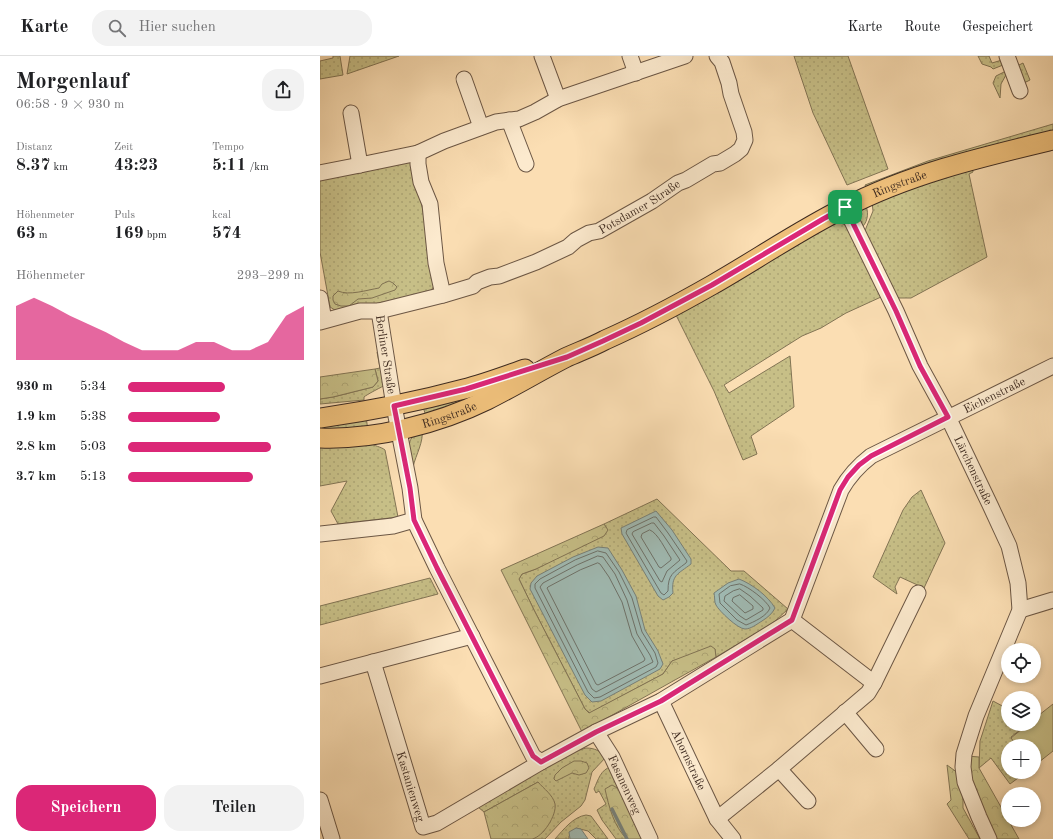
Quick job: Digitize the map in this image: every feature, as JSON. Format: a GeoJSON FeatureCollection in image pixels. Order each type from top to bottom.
{"type":"FeatureCollection","features":[{"type":"Feature","properties":{"kind":"main road","name":"Ringstraße"},"geometry":{"type":"LineString","coordinates":[[320,438],[360,436],[399,430],[444,418],[488,400],[567,357],[648,320],[712,285],[816,222],[845,207],[891,187],[939,169],[1053,140]]}},
{"type":"Feature","properties":{"kind":"main road","name":"Ringstraße"},"geometry":{"type":"LineString","coordinates":[[320,418],[370,411],[466,389],[567,357]]}},
{"type":"Feature","properties":{"kind":"street"},"geometry":{"type":"LineString","coordinates":[[542,56],[558,99]]}},
{"type":"Feature","properties":{"kind":"street"},"geometry":{"type":"LineString","coordinates":[[630,56],[636,73]]}},
{"type":"Feature","properties":{"kind":"street"},"geometry":{"type":"LineString","coordinates":[[320,173],[418,152],[444,140],[481,127],[496,122],[519,118],[535,112],[558,99],[685,56]]}},
{"type":"Feature","properties":{"kind":"street","name":"Potsdamer Straße"},"geometry":{"type":"LineString","coordinates":[[379,311],[473,286],[477,282],[490,277],[499,276],[536,262],[568,247],[576,240],[589,233],[599,231],[652,201],[678,183],[713,164],[720,163],[735,154],[741,149],[745,140],[744,132],[730,94],[729,83],[722,62],[717,56]]}},
{"type":"Feature","properties":{"kind":"street"},"geometry":{"type":"LineString","coordinates":[[1007,56],[1020,91]]}},
{"type":"Feature","properties":{"kind":"street"},"geometry":{"type":"LineString","coordinates":[[464,79],[481,127]]}},
{"type":"Feature","properties":{"kind":"street"},"geometry":{"type":"LineString","coordinates":[[351,113],[360,164]]}},
{"type":"Feature","properties":{"kind":"street"},"geometry":{"type":"LineString","coordinates":[[509,120],[526,164]]}},
{"type":"Feature","properties":{"kind":"street"},"geometry":{"type":"LineString","coordinates":[[418,152],[421,182],[430,204],[436,263],[443,295]]}},
{"type":"Feature","properties":{"kind":"street","name":"Lärchenstraße"},"geometry":{"type":"LineString","coordinates":[[845,207],[896,311],[920,366],[948,417],[1009,546],[1018,583],[1020,610]]}},
{"type":"Feature","properties":{"kind":"street","name":"Berliner Straße"},"geometry":{"type":"LineString","coordinates":[[320,298],[322,321],[360,312],[379,311],[394,406]]}},
{"type":"Feature","properties":{"kind":"street","name":"Eichenstraße"},"geometry":{"type":"LineString","coordinates":[[792,620],[840,490],[848,477],[859,465],[871,456],[1053,366]]}},
{"type":"Feature","properties":{"kind":"street"},"geometry":{"type":"LineString","coordinates":[[394,406],[410,488],[414,520],[533,756],[541,762],[596,732],[661,701],[792,620],[874,683]]}},
{"type":"Feature","properties":{"kind":"street"},"geometry":{"type":"LineString","coordinates":[[320,534],[393,526],[414,520]]}},
{"type":"Feature","properties":{"kind":"street"},"geometry":{"type":"LineString","coordinates":[[717,819],[779,769],[868,693],[918,594]]}},
{"type":"Feature","properties":{"kind":"street"},"geometry":{"type":"LineString","coordinates":[[990,839],[965,782],[963,767],[964,754],[976,716],[1020,610],[1053,600]]}},
{"type":"Feature","properties":{"kind":"street"},"geometry":{"type":"LineString","coordinates":[[320,676],[472,636]]}},
{"type":"Feature","properties":{"kind":"street","name":"Kastanienweg"},"geometry":{"type":"LineString","coordinates":[[373,662],[424,833],[437,823],[541,762]]}},
{"type":"Feature","properties":{"kind":"street","name":"Ahornstraße"},"geometry":{"type":"LineString","coordinates":[[661,701],[717,819],[733,839]]}},
{"type":"Feature","properties":{"kind":"street"},"geometry":{"type":"LineString","coordinates":[[845,712],[876,749]]}},
{"type":"Feature","properties":{"kind":"street","name":"Fasanenweg"},"geometry":{"type":"LineString","coordinates":[[596,732],[612,757],[650,839]]}},
{"type":"Feature","properties":{"kind":"street"},"geometry":{"type":"LineString","coordinates":[[779,769],[808,802]]}},
{"type":"Feature","properties":{"kind":"street"},"geometry":{"type":"LineString","coordinates":[[320,800],[332,839]]}},
{"type":"Feature","properties":{"kind":"green space"},"geometry":{"type":"Polygon","coordinates":[[[333,56],[340,56],[343,75],[320,79],[320,61],[333,58],[333,56]]]}},
{"type":"Feature","properties":{"kind":"green space"},"geometry":{"type":"Polygon","coordinates":[[[350,56],[399,56],[347,74],[350,56]]]}},
{"type":"Feature","properties":{"kind":"green space"},"geometry":{"type":"Polygon","coordinates":[[[794,56],[848,56],[888,169],[847,185],[813,113],[794,56]]]}},
{"type":"Feature","properties":{"kind":"green space"},"geometry":{"type":"Polygon","coordinates":[[[978,56],[989,56],[992,63],[1002,60],[1003,65],[993,69],[982,64],[978,56]]]}},
{"type":"Feature","properties":{"kind":"green space"},"geometry":{"type":"Polygon","coordinates":[[[1023,63],[1030,80],[1024,83],[1017,66],[1023,63]]]}},
{"type":"Feature","properties":{"kind":"green space"},"geometry":{"type":"Polygon","coordinates":[[[1006,71],[1007,73],[1001,84],[1000,98],[993,83],[996,76],[1006,71]]]}},
{"type":"Feature","properties":{"kind":"green space"},"geometry":{"type":"Polygon","coordinates":[[[1053,124],[1053,133],[867,190],[865,185],[928,161],[1053,124]]]}},
{"type":"Feature","properties":{"kind":"green space"},"geometry":{"type":"Polygon","coordinates":[[[408,158],[414,162],[436,283],[430,292],[397,301],[338,312],[330,307],[320,252],[320,176],[408,158]]]}},
{"type":"Feature","properties":{"kind":"green space"},"geometry":{"type":"Polygon","coordinates":[[[972,167],[973,172],[969,174],[987,257],[911,298],[899,298],[896,296],[864,233],[873,211],[872,202],[972,167]]]}},
{"type":"Feature","properties":{"kind":"green space"},"geometry":{"type":"Polygon","coordinates":[[[865,204],[867,216],[863,226],[859,215],[860,210],[865,204]]]}},
{"type":"Feature","properties":{"kind":"green space"},"geometry":{"type":"Polygon","coordinates":[[[833,222],[839,222],[847,226],[881,297],[846,313],[821,328],[802,336],[724,385],[729,393],[790,356],[794,407],[751,436],[757,454],[743,460],[714,391],[676,315],[833,222]]]}},
{"type":"Feature","properties":{"kind":"green space"},"geometry":{"type":"Polygon","coordinates":[[[389,281],[397,287],[395,290],[372,298],[358,299],[349,306],[335,304],[333,300],[333,296],[338,291],[353,293],[364,291],[379,288],[382,284],[389,281]]]}},
{"type":"Feature","properties":{"kind":"green space"},"geometry":{"type":"Polygon","coordinates":[[[383,351],[386,385],[365,396],[364,400],[320,404],[320,399],[373,387],[378,381],[375,369],[380,368],[377,352],[383,351]]]}},
{"type":"Feature","properties":{"kind":"green space"},"geometry":{"type":"Polygon","coordinates":[[[375,369],[378,381],[373,387],[320,399],[320,377],[375,369]]]}},
{"type":"Feature","properties":{"kind":"green space"},"geometry":{"type":"Polygon","coordinates":[[[497,384],[427,419],[422,404],[497,384]]]}},
{"type":"Feature","properties":{"kind":"green space"},"geometry":{"type":"Polygon","coordinates":[[[366,416],[368,431],[320,434],[320,423],[366,416]]]}},
{"type":"Feature","properties":{"kind":"green space"},"geometry":{"type":"Polygon","coordinates":[[[422,429],[421,443],[413,467],[409,446],[412,437],[422,429]]]}},
{"type":"Feature","properties":{"kind":"green space"},"geometry":{"type":"Polygon","coordinates":[[[320,441],[370,442],[385,450],[398,517],[338,524],[331,511],[347,481],[320,486],[320,441]]]}},
{"type":"Feature","properties":{"kind":"green space"},"geometry":{"type":"Polygon","coordinates":[[[921,490],[945,543],[924,588],[900,577],[895,587],[897,594],[873,577],[903,510],[912,497],[921,490]]]}},
{"type":"Feature","properties":{"kind":"green space"},"geometry":{"type":"Polygon","coordinates":[[[657,499],[731,571],[744,571],[788,609],[772,624],[716,657],[715,649],[672,661],[663,674],[590,713],[585,709],[519,579],[522,574],[536,569],[607,530],[604,524],[657,499]]]}},
{"type":"Feature","properties":{"kind":"green space"},"geometry":{"type":"Polygon","coordinates":[[[604,524],[608,530],[604,536],[536,569],[522,574],[519,579],[585,709],[589,713],[663,674],[672,661],[711,646],[715,649],[716,657],[582,732],[501,570],[604,524]]]}},
{"type":"Feature","properties":{"kind":"green space"},"geometry":{"type":"Polygon","coordinates":[[[430,578],[438,594],[320,625],[320,606],[430,578]]]}},
{"type":"Feature","properties":{"kind":"green space"},"geometry":{"type":"Polygon","coordinates":[[[993,701],[1001,705],[1001,731],[1019,731],[1011,737],[1012,739],[1001,739],[1001,772],[991,758],[979,768],[980,741],[993,701]]]}},
{"type":"Feature","properties":{"kind":"green space"},"geometry":{"type":"Polygon","coordinates":[[[1053,704],[1053,751],[1041,760],[1041,739],[1011,738],[1020,731],[1041,731],[1041,713],[1053,704]]]}},
{"type":"Feature","properties":{"kind":"green space"},"geometry":{"type":"Polygon","coordinates":[[[586,748],[597,750],[606,757],[592,772],[585,800],[581,806],[561,822],[545,839],[533,839],[544,831],[538,782],[484,812],[478,807],[573,752],[586,748]]]}},
{"type":"Feature","properties":{"kind":"green space"},"geometry":{"type":"Polygon","coordinates":[[[967,756],[979,757],[979,768],[1001,807],[1001,827],[1012,827],[1019,839],[994,839],[976,800],[967,756]]]}},
{"type":"Feature","properties":{"kind":"green space"},"geometry":{"type":"Polygon","coordinates":[[[574,761],[587,763],[589,768],[586,773],[579,775],[572,773],[556,781],[554,779],[555,775],[562,768],[574,761]]]}},
{"type":"Feature","properties":{"kind":"green space"},"geometry":{"type":"Polygon","coordinates":[[[947,765],[958,773],[963,790],[963,808],[980,839],[969,839],[947,804],[951,800],[947,765]]]}},
{"type":"Feature","properties":{"kind":"green space"},"geometry":{"type":"Polygon","coordinates":[[[611,767],[647,839],[616,839],[602,820],[597,810],[606,804],[599,791],[596,793],[594,789],[602,772],[611,767]]]}},
{"type":"Feature","properties":{"kind":"green space"},"geometry":{"type":"Polygon","coordinates":[[[1006,779],[1017,779],[1010,784],[1006,779]]]}},
{"type":"Feature","properties":{"kind":"green space"},"geometry":{"type":"Polygon","coordinates":[[[538,782],[550,795],[555,804],[554,814],[545,830],[532,839],[491,839],[484,812],[538,782]]]}},
{"type":"Feature","properties":{"kind":"green space"},"geometry":{"type":"Polygon","coordinates":[[[612,785],[621,790],[644,839],[627,839],[615,823],[605,789],[612,785]]]}},
{"type":"Feature","properties":{"kind":"green space"},"geometry":{"type":"Polygon","coordinates":[[[586,815],[591,816],[608,839],[596,839],[588,831],[576,828],[569,836],[569,839],[555,839],[573,821],[586,815]]]}},
{"type":"Feature","properties":{"kind":"water"},"geometry":{"type":"Polygon","coordinates":[[[656,511],[672,530],[691,559],[691,564],[674,579],[673,593],[663,600],[658,596],[622,534],[621,528],[656,511]]]}},
{"type":"Feature","properties":{"kind":"water"},"geometry":{"type":"Polygon","coordinates":[[[598,547],[608,548],[622,570],[636,596],[645,630],[658,651],[663,664],[660,669],[601,701],[592,702],[585,695],[530,589],[531,583],[537,576],[573,557],[598,547]]]}},
{"type":"Feature","properties":{"kind":"water"},"geometry":{"type":"Polygon","coordinates":[[[739,579],[759,591],[775,608],[766,618],[747,629],[742,628],[729,619],[715,602],[714,593],[728,583],[739,579]]]}},
{"type":"Feature","properties":{"kind":"water"},"geometry":{"type":"Polygon","coordinates":[[[576,828],[581,829],[588,839],[570,839],[569,832],[576,828]]]}},
{"type":"Feature","properties":{"kind":"waterway"},"geometry":{"type":"LineString","coordinates":[[612,809],[627,839]]}},
{"type":"Feature","properties":{"kind":"route"},"geometry":{"type":"LineString","coordinates":[[845,207],[896,311],[920,366],[948,417],[871,456],[859,465],[848,477],[840,490],[792,620],[661,701],[596,732],[541,762],[533,756],[414,520],[410,488],[394,406],[466,389],[525,369],[567,357],[641,323],[712,285],[845,207]]}}]}
